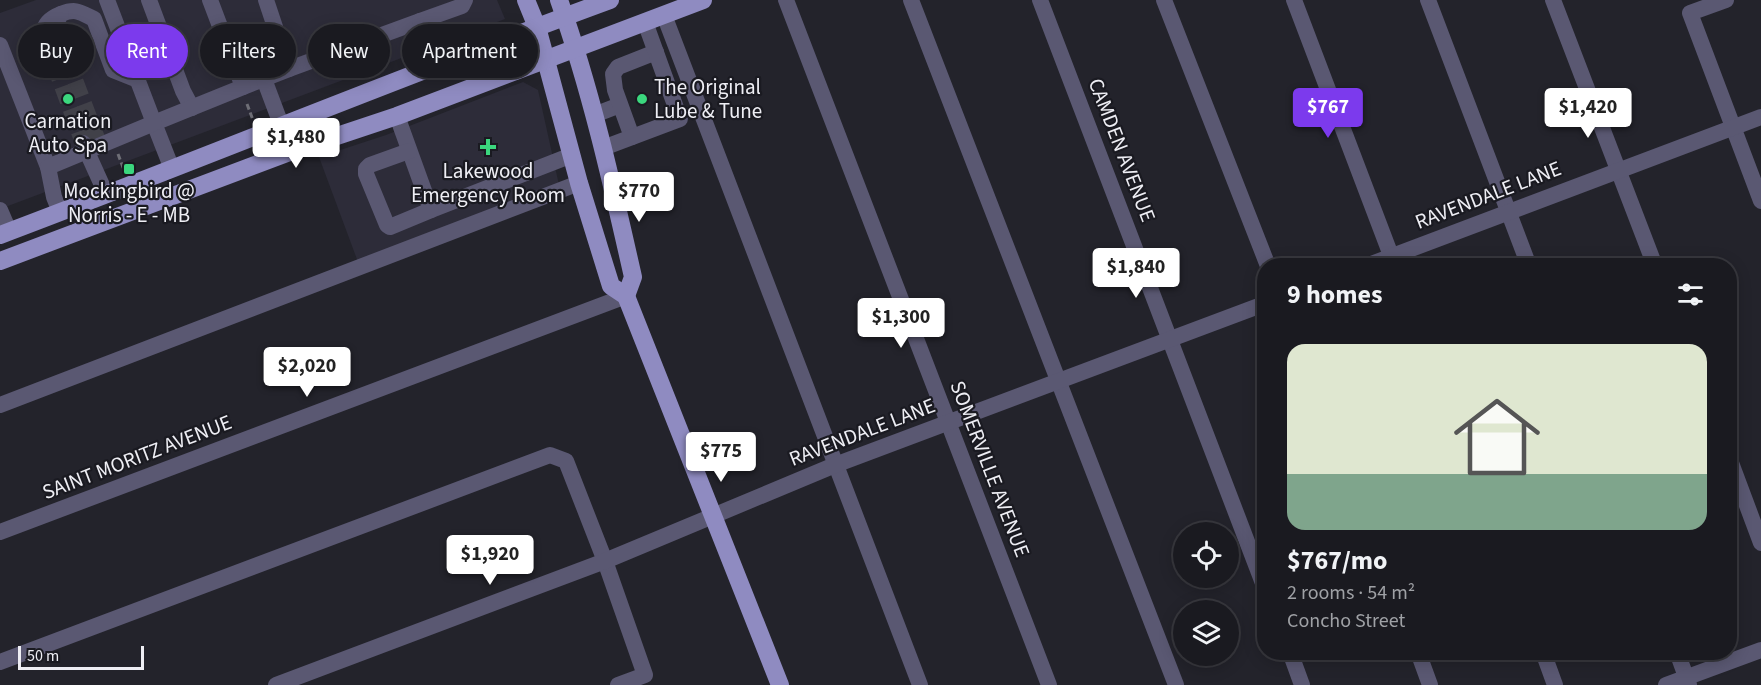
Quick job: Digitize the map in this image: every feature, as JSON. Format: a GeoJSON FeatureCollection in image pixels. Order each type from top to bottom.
{"type":"FeatureCollection","features":[{"type":"Feature","properties":{"kind":"main road"},"geometry":{"type":"LineString","coordinates":[[526,0],[536,24]]}},
{"type":"Feature","properties":{"kind":"main road"},"geometry":{"type":"LineString","coordinates":[[538,26],[562,8],[610,0]]}},
{"type":"Feature","properties":{"kind":"main road"},"geometry":{"type":"LineString","coordinates":[[0,261],[292,151],[397,116],[704,0]]}},
{"type":"Feature","properties":{"kind":"main road"},"geometry":{"type":"LineString","coordinates":[[562,8],[603,148],[633,277],[626,296]]}},
{"type":"Feature","properties":{"kind":"main road"},"geometry":{"type":"LineString","coordinates":[[538,31],[579,183],[611,286],[626,296],[780,685]]}},
{"type":"Feature","properties":{"kind":"main road"},"geometry":{"type":"LineString","coordinates":[[4,233],[404,78]]}},
{"type":"Feature","properties":{"kind":"main road"},"geometry":{"type":"LineString","coordinates":[[282,127],[292,151]]}},
{"type":"Feature","properties":{"kind":"main road"},"geometry":{"type":"LineString","coordinates":[[106,194],[115,218]]}},
{"type":"Feature","properties":{"kind":"street"},"geometry":{"type":"LineString","coordinates":[[107,0],[172,169]]}},
{"type":"Feature","properties":{"kind":"street"},"geometry":{"type":"LineString","coordinates":[[148,0],[183,91],[192,108]]}},
{"type":"Feature","properties":{"kind":"street"},"geometry":{"type":"LineString","coordinates":[[158,0],[183,67],[183,91]]}},
{"type":"Feature","properties":{"kind":"street"},"geometry":{"type":"LineString","coordinates":[[210,0],[244,93]]}},
{"type":"Feature","properties":{"kind":"street"},"geometry":{"type":"LineString","coordinates":[[266,0],[274,24]]}},
{"type":"Feature","properties":{"kind":"street"},"geometry":{"type":"LineString","coordinates":[[296,66],[420,21],[438,7],[462,6],[465,0]]}},
{"type":"Feature","properties":{"kind":"street","name":"SOMERVILLE AVENUE"},"geometry":{"type":"LineString","coordinates":[[786,0],[1049,685]]}},
{"type":"Feature","properties":{"kind":"street"},"geometry":{"type":"LineString","coordinates":[[911,0],[1176,685]]}},
{"type":"Feature","properties":{"kind":"street","name":"CAMDEN AVENUE"},"geometry":{"type":"LineString","coordinates":[[1040,0],[1257,568]]}},
{"type":"Feature","properties":{"kind":"street"},"geometry":{"type":"LineString","coordinates":[[1164,0],[1265,258]]}},
{"type":"Feature","properties":{"kind":"street"},"geometry":{"type":"LineString","coordinates":[[1294,0],[1392,258]]}},
{"type":"Feature","properties":{"kind":"street"},"geometry":{"type":"LineString","coordinates":[[1428,0],[1526,258]]}},
{"type":"Feature","properties":{"kind":"street"},"geometry":{"type":"LineString","coordinates":[[1553,0],[1652,258]]}},
{"type":"Feature","properties":{"kind":"street"},"geometry":{"type":"LineString","coordinates":[[1726,0],[1688,7],[1761,201]]}},
{"type":"Feature","properties":{"kind":"street"},"geometry":{"type":"LineString","coordinates":[[57,24],[61,14],[70,10],[94,19],[113,70],[138,80]]}},
{"type":"Feature","properties":{"kind":"street"},"geometry":{"type":"LineString","coordinates":[[664,15],[920,685]]}},
{"type":"Feature","properties":{"kind":"street"},"geometry":{"type":"LineString","coordinates":[[603,148],[680,119],[645,22]]}},
{"type":"Feature","properties":{"kind":"street"},"geometry":{"type":"LineString","coordinates":[[0,45],[48,167],[54,197],[60,212]]}},
{"type":"Feature","properties":{"kind":"street"},"geometry":{"type":"LineString","coordinates":[[632,137],[615,90],[613,74],[618,67],[656,52]]}},
{"type":"Feature","properties":{"kind":"street"},"geometry":{"type":"LineString","coordinates":[[48,167],[92,145],[192,108],[244,93],[264,79],[282,127]]}},
{"type":"Feature","properties":{"kind":"street"},"geometry":{"type":"LineString","coordinates":[[594,115],[620,105]]}},
{"type":"Feature","properties":{"kind":"street"},"geometry":{"type":"LineString","coordinates":[[397,116],[431,210]]}},
{"type":"Feature","properties":{"kind":"street","name":"RAVENDALE LANE"},"geometry":{"type":"LineString","coordinates":[[1400,258],[1508,211],[1761,117]]}},
{"type":"Feature","properties":{"kind":"street"},"geometry":{"type":"LineString","coordinates":[[92,145],[106,194]]}},
{"type":"Feature","properties":{"kind":"street"},"geometry":{"type":"LineString","coordinates":[[409,151],[370,165],[366,169],[387,225],[390,227],[572,155]]}},
{"type":"Feature","properties":{"kind":"street"},"geometry":{"type":"LineString","coordinates":[[0,405],[579,183]]}},
{"type":"Feature","properties":{"kind":"street"},"geometry":{"type":"LineString","coordinates":[[0,210],[4,233]]}},
{"type":"Feature","properties":{"kind":"street","name":"SAINT MORITZ AVENUE"},"geometry":{"type":"LineString","coordinates":[[0,532],[626,296]]}},
{"type":"Feature","properties":{"kind":"street","name":"RAVENDALE LANE"},"geometry":{"type":"LineString","coordinates":[[276,685],[605,561],[835,465],[1257,307]]}},
{"type":"Feature","properties":{"kind":"street"},"geometry":{"type":"LineString","coordinates":[[0,662],[550,455],[566,461],[605,561],[645,675],[618,685]]}},
{"type":"Feature","properties":{"kind":"street"},"geometry":{"type":"LineString","coordinates":[[1737,479],[1761,543]]}},
{"type":"Feature","properties":{"kind":"street"},"geometry":{"type":"LineString","coordinates":[[1666,685],[1688,681],[1761,650]]}},
{"type":"Feature","properties":{"kind":"street"},"geometry":{"type":"LineString","coordinates":[[1293,660],[1302,685]]}},
{"type":"Feature","properties":{"kind":"street"},"geometry":{"type":"LineString","coordinates":[[1421,660],[1430,685]]}},
{"type":"Feature","properties":{"kind":"street"},"geometry":{"type":"LineString","coordinates":[[1546,660],[1555,685]]}},
{"type":"Feature","properties":{"kind":"street"},"geometry":{"type":"LineString","coordinates":[[1680,660],[1688,681]]}},
{"type":"Feature","properties":{"kind":"path"},"geometry":{"type":"LineString","coordinates":[[244,93],[254,122]]}},
{"type":"Feature","properties":{"kind":"shaded area"},"geometry":{"type":"Polygon","coordinates":[[[36,0],[497,0],[505,19],[492,24],[402,24],[402,58],[390,62],[390,24],[308,24],[308,78],[348,78],[0,209],[0,13],[36,0]]]}},
{"type":"Feature","properties":{"kind":"shaded area"},"geometry":{"type":"Polygon","coordinates":[[[523,82],[538,90],[559,185],[358,262],[319,157],[386,135],[523,82]]]}},
{"type":"Feature","properties":{"kind":"tunnel"},"geometry":{"type":"LineString","coordinates":[[59,78],[83,143]]}},
{"type":"Feature","properties":{"kind":"tunnel"},"geometry":{"type":"LineString","coordinates":[[74,78],[97,138]]}},
{"type":"Feature","properties":{"kind":"place","name":"Carnation Auto Spa"},"geometry":{"type":"Point","coordinates":[68,99]}},
{"type":"Feature","properties":{"kind":"place","name":"The Original Lube & Tune"},"geometry":{"type":"Point","coordinates":[642,99]}},
{"type":"Feature","properties":{"kind":"place","name":"Lakewood Emergency Room"},"geometry":{"type":"Point","coordinates":[488,147]}},
{"type":"Feature","properties":{"kind":"place","name":"Mockingbird @ Norris - E - MB"},"geometry":{"type":"Point","coordinates":[129,169]}}]}
